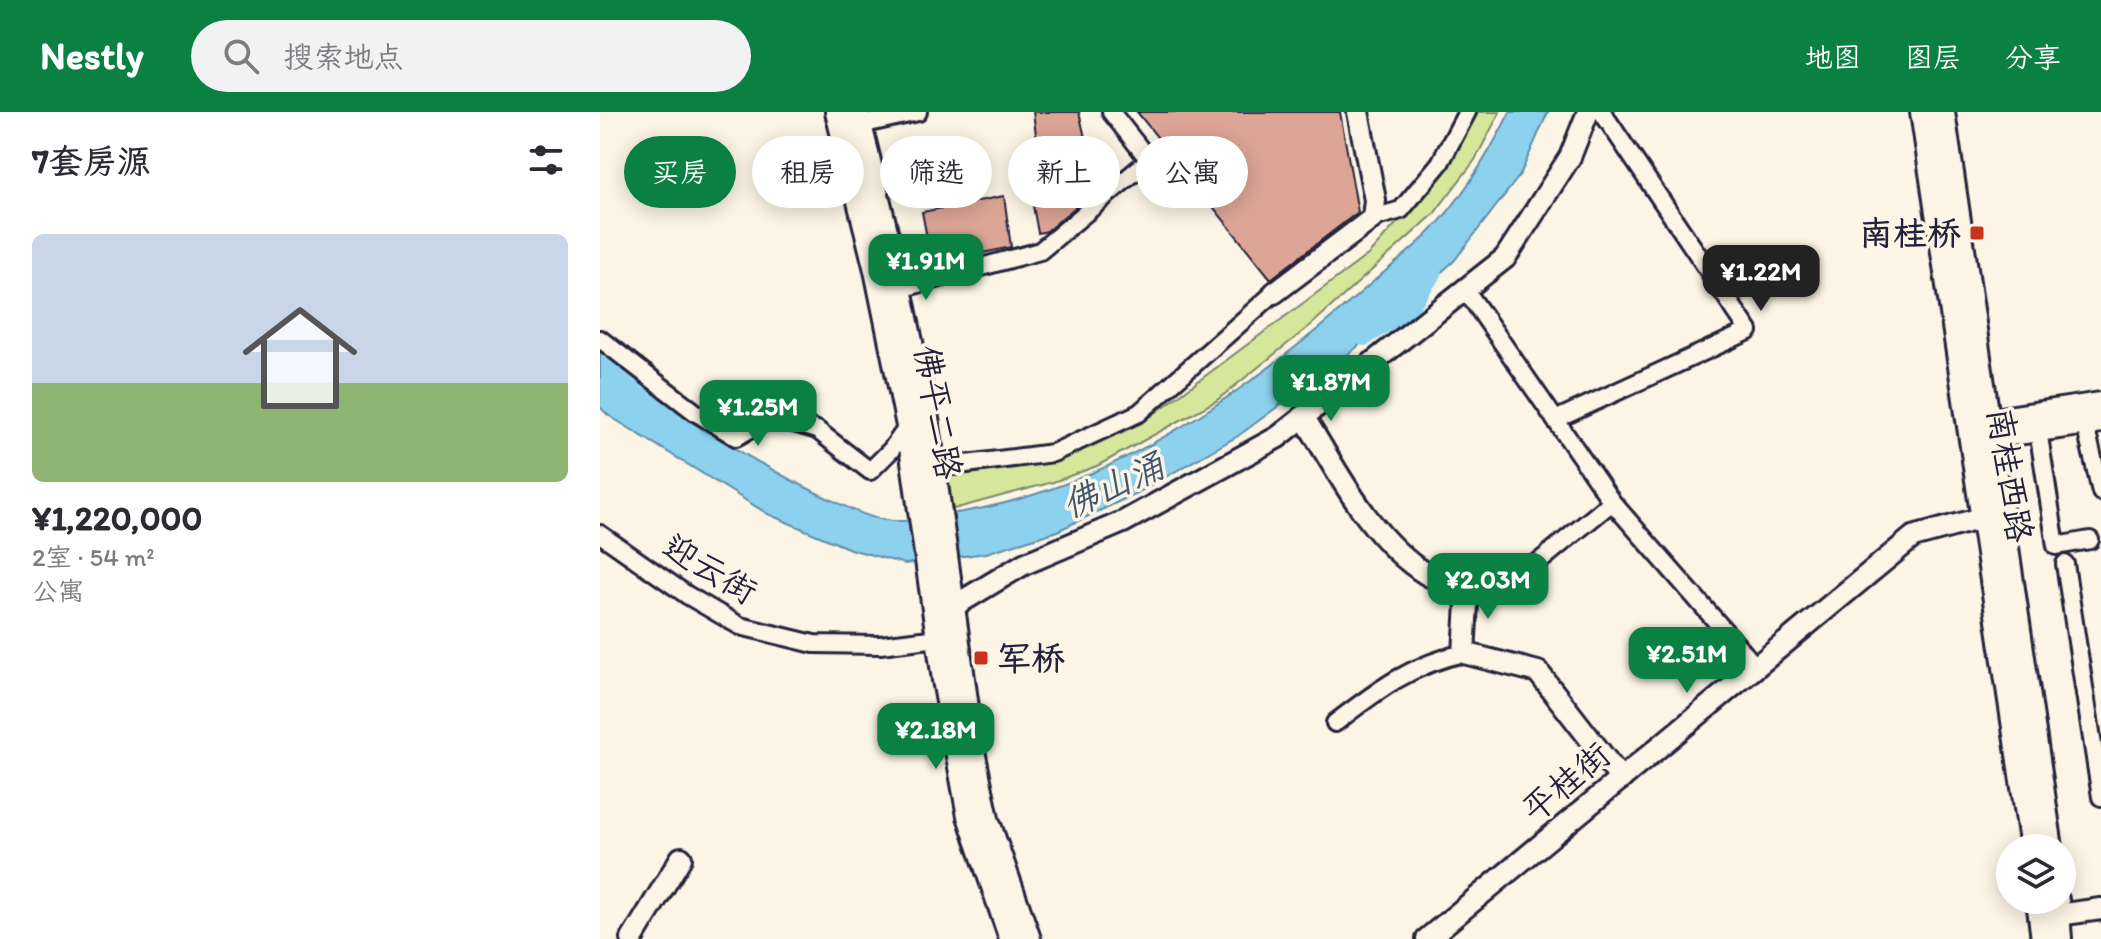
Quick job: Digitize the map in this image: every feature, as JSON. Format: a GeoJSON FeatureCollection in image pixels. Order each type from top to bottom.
{"type":"FeatureCollection","features":[{"type":"Feature","properties":{"kind":"main road","name":"佛平二路"},"geometry":{"type":"LineString","coordinates":[[837,112],[876,270],[908,426],[930,505]]}},
{"type":"Feature","properties":{"kind":"main road","name":"南桂西路"},"geometry":{"type":"LineString","coordinates":[[1922,112],[2030,834]]}},
{"type":"Feature","properties":{"kind":"main road","name":"南桂西路"},"geometry":{"type":"LineString","coordinates":[[1943,112],[2049,834]]}},
{"type":"Feature","properties":{"kind":"main road","name":"佛平二路"},"geometry":{"type":"LineString","coordinates":[[859,119],[900,289],[935,468],[930,505]]}},
{"type":"Feature","properties":{"kind":"main road"},"geometry":{"type":"LineString","coordinates":[[1989,429],[2092,414]]}},
{"type":"Feature","properties":{"kind":"main road"},"geometry":{"type":"LineString","coordinates":[[1989,429],[2038,430],[2092,414]]}},
{"type":"Feature","properties":{"kind":"main road"},"geometry":{"type":"LineString","coordinates":[[930,505],[941,584],[938,638],[969,816],[1011,939]]}},
{"type":"Feature","properties":{"kind":"main road"},"geometry":{"type":"LineString","coordinates":[[941,584],[954,606],[973,751],[987,819],[1029,939]]}},
{"type":"Feature","properties":{"kind":"main road"},"geometry":{"type":"LineString","coordinates":[[2040,914],[2043,939]]}},
{"type":"Feature","properties":{"kind":"main road"},"geometry":{"type":"LineString","coordinates":[[2058,914],[2060,939]]}},
{"type":"Feature","properties":{"kind":"street"},"geometry":{"type":"LineString","coordinates":[[859,119],[918,112]]}},
{"type":"Feature","properties":{"kind":"street"},"geometry":{"type":"LineString","coordinates":[[900,289],[1040,251],[1125,181],[1149,160],[1111,112]]}},
{"type":"Feature","properties":{"kind":"street"},"geometry":{"type":"LineString","coordinates":[[1358,112],[1375,200],[1373,218]]}},
{"type":"Feature","properties":{"kind":"street"},"geometry":{"type":"LineString","coordinates":[[935,468],[1053,453],[1139,413],[1274,293],[1373,218],[1401,210],[1440,163],[1467,112]]}},
{"type":"Feature","properties":{"kind":"street"},"geometry":{"type":"LineString","coordinates":[[954,606],[1024,564],[1123,522],[1278,437],[1505,258],[1570,157],[1588,112]]}},
{"type":"Feature","properties":{"kind":"street"},"geometry":{"type":"LineString","coordinates":[[1555,420],[1749,331],[1602,112]]}},
{"type":"Feature","properties":{"kind":"street"},"geometry":{"type":"LineString","coordinates":[[1465,289],[1612,502],[1756,667]]}},
{"type":"Feature","properties":{"kind":"street"},"geometry":{"type":"LineString","coordinates":[[600,339],[695,412],[736,437],[773,417],[817,430],[870,471],[891,450],[908,426]]}},
{"type":"Feature","properties":{"kind":"street"},"geometry":{"type":"LineString","coordinates":[[2092,414],[2101,492]]}},
{"type":"Feature","properties":{"kind":"street"},"geometry":{"type":"LineString","coordinates":[[1303,416],[1365,514],[1394,547],[1427,575],[1468,587],[1502,582],[1540,561],[1612,502]]}},
{"type":"Feature","properties":{"kind":"street"},"geometry":{"type":"LineString","coordinates":[[2038,430],[2056,546],[2090,540]]}},
{"type":"Feature","properties":{"kind":"street","name":"平桂街"},"geometry":{"type":"LineString","coordinates":[[1427,939],[1913,537],[1982,518]]}},
{"type":"Feature","properties":{"kind":"street","name":"迎云街"},"geometry":{"type":"LineString","coordinates":[[600,534],[687,595],[740,626],[814,644],[880,645],[938,638]]}},
{"type":"Feature","properties":{"kind":"street"},"geometry":{"type":"LineString","coordinates":[[2065,564],[2101,797]]}},
{"type":"Feature","properties":{"kind":"street"},"geometry":{"type":"LineString","coordinates":[[1464,653],[1468,587]]}},
{"type":"Feature","properties":{"kind":"street"},"geometry":{"type":"LineString","coordinates":[[1335,723],[1392,680],[1434,660],[1464,653],[1538,672],[1621,779]]}},
{"type":"Feature","properties":{"kind":"street"},"geometry":{"type":"LineString","coordinates":[[632,939],[681,858]]}},
{"type":"Feature","properties":{"kind":"street"},"geometry":{"type":"LineString","coordinates":[[2076,908],[2101,909]]}},
{"type":"Feature","properties":{"kind":"green space"},"geometry":{"type":"Polygon","coordinates":[[[1475,112],[1500,112],[1475,160],[1433,215],[1311,325],[1216,401],[1097,466],[1053,482],[950,510],[946,477],[1052,462],[1150,417],[1369,254],[1447,167],[1475,112]]]}},
{"type":"Feature","properties":{"kind":"water"},"geometry":{"type":"Polygon","coordinates":[[[1510,112],[1548,112],[1520,175],[1454,261],[1349,354],[1238,436],[1137,493],[1055,532],[986,553],[905,564],[850,549],[768,514],[608,415],[600,407],[600,349],[678,411],[733,447],[821,495],[885,520],[912,520],[1002,504],[1060,486],[1116,462],[1170,433],[1222,401],[1320,327],[1415,247],[1442,219],[1474,175],[1510,112]]]}},
{"type":"Feature","properties":{"kind":"building"},"geometry":{"type":"Polygon","coordinates":[[[1033,112],[1079,112],[1085,136],[1036,136],[1033,112]]]}},
{"type":"Feature","properties":{"kind":"building"},"geometry":{"type":"Polygon","coordinates":[[[1137,112],[1340,112],[1358,212],[1271,279],[1214,208],[1248,208],[1248,136],[1156,136],[1137,112]]]}},
{"type":"Feature","properties":{"kind":"building"},"geometry":{"type":"Polygon","coordinates":[[[1004,196],[1011,247],[932,264],[922,212],[942,208],[992,208],[992,198],[1004,196]]]}},
{"type":"Feature","properties":{"kind":"building"},"geometry":{"type":"Polygon","coordinates":[[[1033,208],[1074,208],[1047,231],[1038,233],[1033,208]]]}},
{"type":"Feature","properties":{"kind":"waterway","name":"佛山涌"},"geometry":{"type":"LineString","coordinates":[[1364,335],[1407,307],[1431,272]]}},
{"type":"Feature","properties":{"kind":"place","name":"南桂桥"},"geometry":{"type":"Point","coordinates":[1977,233]}},
{"type":"Feature","properties":{"kind":"place","name":"军桥"},"geometry":{"type":"Point","coordinates":[981,658]}}]}
